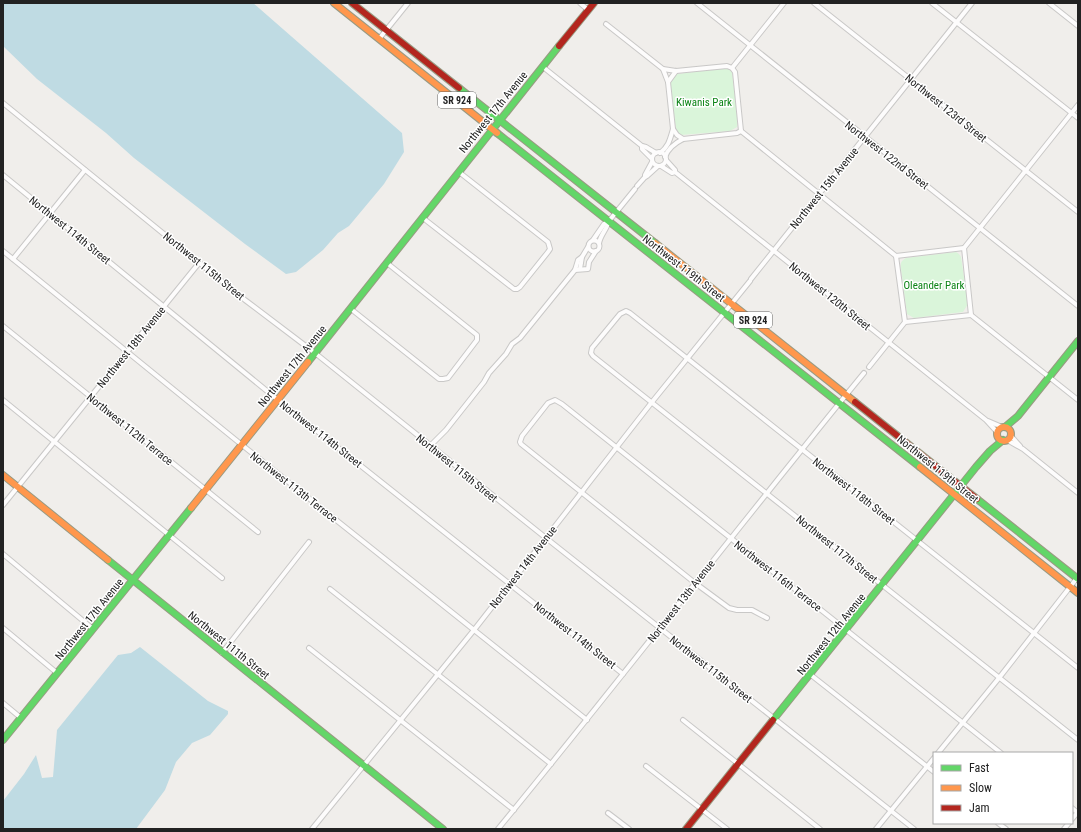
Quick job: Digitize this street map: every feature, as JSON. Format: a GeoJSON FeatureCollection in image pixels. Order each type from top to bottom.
{"type":"FeatureCollection","features":[{"type":"Feature","properties":{"kind":"main road","name":"Northwest 119th Street"},"geometry":{"type":"LineString","coordinates":[[334,3],[1078,593]]}},
{"type":"Feature","properties":{"kind":"main road","name":"Northwest 119th Street"},"geometry":{"type":"LineString","coordinates":[[352,3],[1078,578]]}},
{"type":"Feature","properties":{"kind":"main road","name":"Northwest 17th Avenue"},"geometry":{"type":"LineString","coordinates":[[3,740],[133,581],[594,3]]}},
{"type":"Feature","properties":{"kind":"main road","name":"Northwest 12th Avenue"},"geometry":{"type":"LineString","coordinates":[[686,829],[1078,341]]}},
{"type":"Feature","properties":{"kind":"main road","name":"Northwest 111th Street"},"geometry":{"type":"LineString","coordinates":[[3,475],[222,653],[444,829]]}},
{"type":"Feature","properties":{"kind":"street"},"geometry":{"type":"LineString","coordinates":[[379,39],[408,3]]}},
{"type":"Feature","properties":{"kind":"street"},"geometry":{"type":"LineString","coordinates":[[580,3],[588,10]]}},
{"type":"Feature","properties":{"kind":"street","name":"Northwest 122nd Street"},"geometry":{"type":"LineString","coordinates":[[697,3],[1078,306]]}},
{"type":"Feature","properties":{"kind":"street"},"geometry":{"type":"LineString","coordinates":[[732,68],[784,3]]}},
{"type":"Feature","properties":{"kind":"street","name":"Northwest 123rd Street"},"geometry":{"type":"LineString","coordinates":[[814,3],[1078,212]]}},
{"type":"Feature","properties":{"kind":"street"},"geometry":{"type":"LineString","coordinates":[[932,3],[1078,118]]}},
{"type":"Feature","properties":{"kind":"street","name":"Northwest 15th Avenue"},"geometry":{"type":"LineString","coordinates":[[731,304],[972,3]]}},
{"type":"Feature","properties":{"kind":"street"},"geometry":{"type":"LineString","coordinates":[[1049,3],[1078,26]]}},
{"type":"Feature","properties":{"kind":"street"},"geometry":{"type":"LineString","coordinates":[[606,24],[663,69],[676,72],[727,66],[732,68],[735,72],[741,130],[896,256],[905,322]]}},
{"type":"Feature","properties":{"kind":"street","name":"Northwest 120th Street"},"geometry":{"type":"LineString","coordinates":[[542,67],[642,146],[663,154],[675,172],[1078,493]]}},
{"type":"Feature","properties":{"kind":"street"},"geometry":{"type":"LineString","coordinates":[[645,177],[652,160],[670,142],[673,129],[668,82],[663,69]]}},
{"type":"Feature","properties":{"kind":"street"},"geometry":{"type":"LineString","coordinates":[[668,82],[676,72]]}},
{"type":"Feature","properties":{"kind":"street","name":"Northwest 115th Street"},"geometry":{"type":"LineString","coordinates":[[3,103],[199,263],[315,353],[430,446],[914,829]]}},
{"type":"Feature","properties":{"kind":"street"},"geometry":{"type":"LineString","coordinates":[[970,315],[964,248],[1078,105]]}},
{"type":"Feature","properties":{"kind":"street"},"geometry":{"type":"LineString","coordinates":[[673,129],[676,135],[683,138],[737,133],[741,130]]}},
{"type":"Feature","properties":{"kind":"street"},"geometry":{"type":"LineString","coordinates":[[580,269],[582,258],[588,247],[588,243],[604,224],[609,221],[645,177],[660,166],[672,146],[683,138]]}},
{"type":"Feature","properties":{"kind":"street","name":"Northwest 120th Street"},"geometry":{"type":"LineString","coordinates":[[642,146],[642,149],[655,165],[675,172]]}},
{"type":"Feature","properties":{"kind":"street"},"geometry":{"type":"LineString","coordinates":[[13,259],[85,170]]}},
{"type":"Feature","properties":{"kind":"street"},"geometry":{"type":"LineString","coordinates":[[423,218],[511,287],[517,289],[548,252],[550,249],[548,242],[459,172]]}},
{"type":"Feature","properties":{"kind":"street","name":"Northwest 114th Street"},"geometry":{"type":"LineString","coordinates":[[3,175],[278,400],[623,674]]}},
{"type":"Feature","properties":{"kind":"street"},"geometry":{"type":"LineString","coordinates":[[575,270],[588,269],[589,262],[599,247],[602,233],[608,226],[609,221]]}},
{"type":"Feature","properties":{"kind":"street"},"geometry":{"type":"LineString","coordinates":[[592,240],[596,240],[599,243]]}},
{"type":"Feature","properties":{"kind":"street"},"geometry":{"type":"LineString","coordinates":[[588,247],[590,250],[596,251]]}},
{"type":"Feature","properties":{"kind":"street"},"geometry":{"type":"LineString","coordinates":[[896,256],[964,248]]}},
{"type":"Feature","properties":{"kind":"street","name":"Northwest 113th Terrace"},"geometry":{"type":"LineString","coordinates":[[3,250],[242,445],[587,720]]}},
{"type":"Feature","properties":{"kind":"street"},"geometry":{"type":"LineString","coordinates":[[582,258],[589,262]]}},
{"type":"Feature","properties":{"kind":"street"},"geometry":{"type":"LineString","coordinates":[[430,446],[446,430],[484,382],[489,373],[506,354],[512,344],[520,338],[575,270],[578,260],[582,258]]}},
{"type":"Feature","properties":{"kind":"street","name":"Northwest 18th Avenue"},"geometry":{"type":"LineString","coordinates":[[3,505],[199,263]]}},
{"type":"Feature","properties":{"kind":"street"},"geometry":{"type":"LineString","coordinates":[[351,309],[440,378],[443,380],[448,378],[478,337],[475,333],[387,263]]}},
{"type":"Feature","properties":{"kind":"street","name":"Northwest 14th Avenue"},"geometry":{"type":"LineString","coordinates":[[312,829],[474,630],[652,402],[731,304]]}},
{"type":"Feature","properties":{"kind":"street","name":"Northwest 117th Street"},"geometry":{"type":"LineString","coordinates":[[630,313],[626,311],[620,314],[592,348],[591,353],[596,359],[1078,740]]}},
{"type":"Feature","properties":{"kind":"street","name":"Northwest 118th Street"},"geometry":{"type":"LineString","coordinates":[[630,313],[1078,668]]}},
{"type":"Feature","properties":{"kind":"street"},"geometry":{"type":"LineString","coordinates":[[869,367],[905,322],[970,315],[1078,400]]}},
{"type":"Feature","properties":{"kind":"street","name":"Northwest 112th Terrace"},"geometry":{"type":"LineString","coordinates":[[3,326],[205,491],[258,532]]}},
{"type":"Feature","properties":{"kind":"street","name":"Northwest 13th Avenue"},"geometry":{"type":"LineString","coordinates":[[498,829],[587,720],[766,492],[864,373]]}},
{"type":"Feature","properties":{"kind":"street"},"geometry":{"type":"LineString","coordinates":[[3,400],[222,578]]}},
{"type":"Feature","properties":{"kind":"street","name":"Northwest 116th Terrace"},"geometry":{"type":"LineString","coordinates":[[582,492],[520,442],[522,436],[548,403],[555,400],[617,447],[1000,752]]}},
{"type":"Feature","properties":{"kind":"street"},"geometry":{"type":"LineString","coordinates":[[582,492],[695,583],[729,608],[737,610],[752,610],[767,618]]}},
{"type":"Feature","properties":{"kind":"street"},"geometry":{"type":"LineString","coordinates":[[222,653],[309,542]]}},
{"type":"Feature","properties":{"kind":"street"},"geometry":{"type":"LineString","coordinates":[[3,554],[93,630]]}},
{"type":"Feature","properties":{"kind":"street"},"geometry":{"type":"LineString","coordinates":[[939,752],[1000,678],[1078,578]]}},
{"type":"Feature","properties":{"kind":"street"},"geometry":{"type":"LineString","coordinates":[[330,589],[551,764]]}},
{"type":"Feature","properties":{"kind":"street"},"geometry":{"type":"LineString","coordinates":[[3,628],[57,673]]}},
{"type":"Feature","properties":{"kind":"street"},"geometry":{"type":"LineString","coordinates":[[309,648],[514,810]]}},
{"type":"Feature","properties":{"kind":"street"},"geometry":{"type":"LineString","coordinates":[[811,675],[933,771]]}},
{"type":"Feature","properties":{"kind":"street"},"geometry":{"type":"LineString","coordinates":[[3,703],[21,718]]}},
{"type":"Feature","properties":{"kind":"street"},"geometry":{"type":"LineString","coordinates":[[683,720],[820,829]]}},
{"type":"Feature","properties":{"kind":"street"},"geometry":{"type":"LineString","coordinates":[[876,829],[933,759]]}},
{"type":"Feature","properties":{"kind":"street"},"geometry":{"type":"LineString","coordinates":[[646,766],[727,829]]}},
{"type":"Feature","properties":{"kind":"street"},"geometry":{"type":"LineString","coordinates":[[608,813],[629,829]]}},
{"type":"Feature","properties":{"kind":"green space","name":"Kiwanis Park"},"geometry":{"type":"Polygon","coordinates":[[[723,68],[731,69],[732,73],[738,121],[737,127],[730,131],[681,135],[676,129],[670,83],[672,78],[678,74],[723,68]]]}},
{"type":"Feature","properties":{"kind":"green space","name":"Oleander Park"},"geometry":{"type":"Polygon","coordinates":[[[956,252],[961,257],[968,304],[963,312],[914,318],[907,314],[901,267],[902,261],[906,258],[956,252]]]}},
{"type":"Feature","properties":{"kind":"water"},"geometry":{"type":"Polygon","coordinates":[[[3,3],[253,3],[402,133],[404,152],[384,184],[349,226],[338,233],[323,250],[296,272],[286,274],[134,158],[106,133],[37,79],[3,46],[3,3]]]}},
{"type":"Feature","properties":{"kind":"water"},"geometry":{"type":"Polygon","coordinates":[[[140,647],[208,701],[228,711],[228,714],[210,735],[192,743],[176,762],[165,790],[136,829],[3,829],[3,801],[24,774],[36,755],[42,778],[53,777],[57,730],[118,655],[131,653],[140,647]]]}},
{"type":"Feature","properties":{"kind":"traffic: fast"},"geometry":{"type":"LineString","coordinates":[[308,362],[559,46]]}},
{"type":"Feature","properties":{"kind":"traffic: fast"},"geometry":{"type":"LineString","coordinates":[[459,88],[655,243]]}},
{"type":"Feature","properties":{"kind":"traffic: fast"},"geometry":{"type":"LineString","coordinates":[[497,133],[920,467]]}},
{"type":"Feature","properties":{"kind":"traffic: fast"},"geometry":{"type":"LineString","coordinates":[[1005,427],[1018,416],[1078,341]]}},
{"type":"Feature","properties":{"kind":"traffic: fast"},"geometry":{"type":"LineString","coordinates":[[773,720],[976,467],[990,451],[1003,440]]}},
{"type":"Feature","properties":{"kind":"traffic: fast"},"geometry":{"type":"LineString","coordinates":[[977,499],[1078,579]]}},
{"type":"Feature","properties":{"kind":"traffic: fast"},"geometry":{"type":"LineString","coordinates":[[3,740],[191,508]]}},
{"type":"Feature","properties":{"kind":"traffic: fast"},"geometry":{"type":"LineString","coordinates":[[108,560],[443,829]]}},
{"type":"Feature","properties":{"kind":"traffic: slow"},"geometry":{"type":"LineString","coordinates":[[334,3],[497,133]]}},
{"type":"Feature","properties":{"kind":"traffic: slow"},"geometry":{"type":"LineString","coordinates":[[655,243],[855,402]]}},
{"type":"Feature","properties":{"kind":"traffic: slow"},"geometry":{"type":"LineString","coordinates":[[191,508],[308,362]]}},
{"type":"Feature","properties":{"kind":"traffic: slow"},"geometry":{"type":"LineString","coordinates":[[1004,427],[1009,429],[1011,434],[1009,439],[1004,441],[999,439],[997,434],[999,429],[1004,427]]}},
{"type":"Feature","properties":{"kind":"traffic: slow"},"geometry":{"type":"LineString","coordinates":[[920,467],[1078,593]]}},
{"type":"Feature","properties":{"kind":"traffic: slow"},"geometry":{"type":"LineString","coordinates":[[3,475],[108,560]]}},
{"type":"Feature","properties":{"kind":"traffic: jam"},"geometry":{"type":"LineString","coordinates":[[352,3],[459,88]]}},
{"type":"Feature","properties":{"kind":"traffic: jam"},"geometry":{"type":"LineString","coordinates":[[559,46],[594,3]]}},
{"type":"Feature","properties":{"kind":"traffic: jam"},"geometry":{"type":"LineString","coordinates":[[855,402],[977,499]]}},
{"type":"Feature","properties":{"kind":"traffic: jam"},"geometry":{"type":"LineString","coordinates":[[686,829],[773,720]]}}]}
